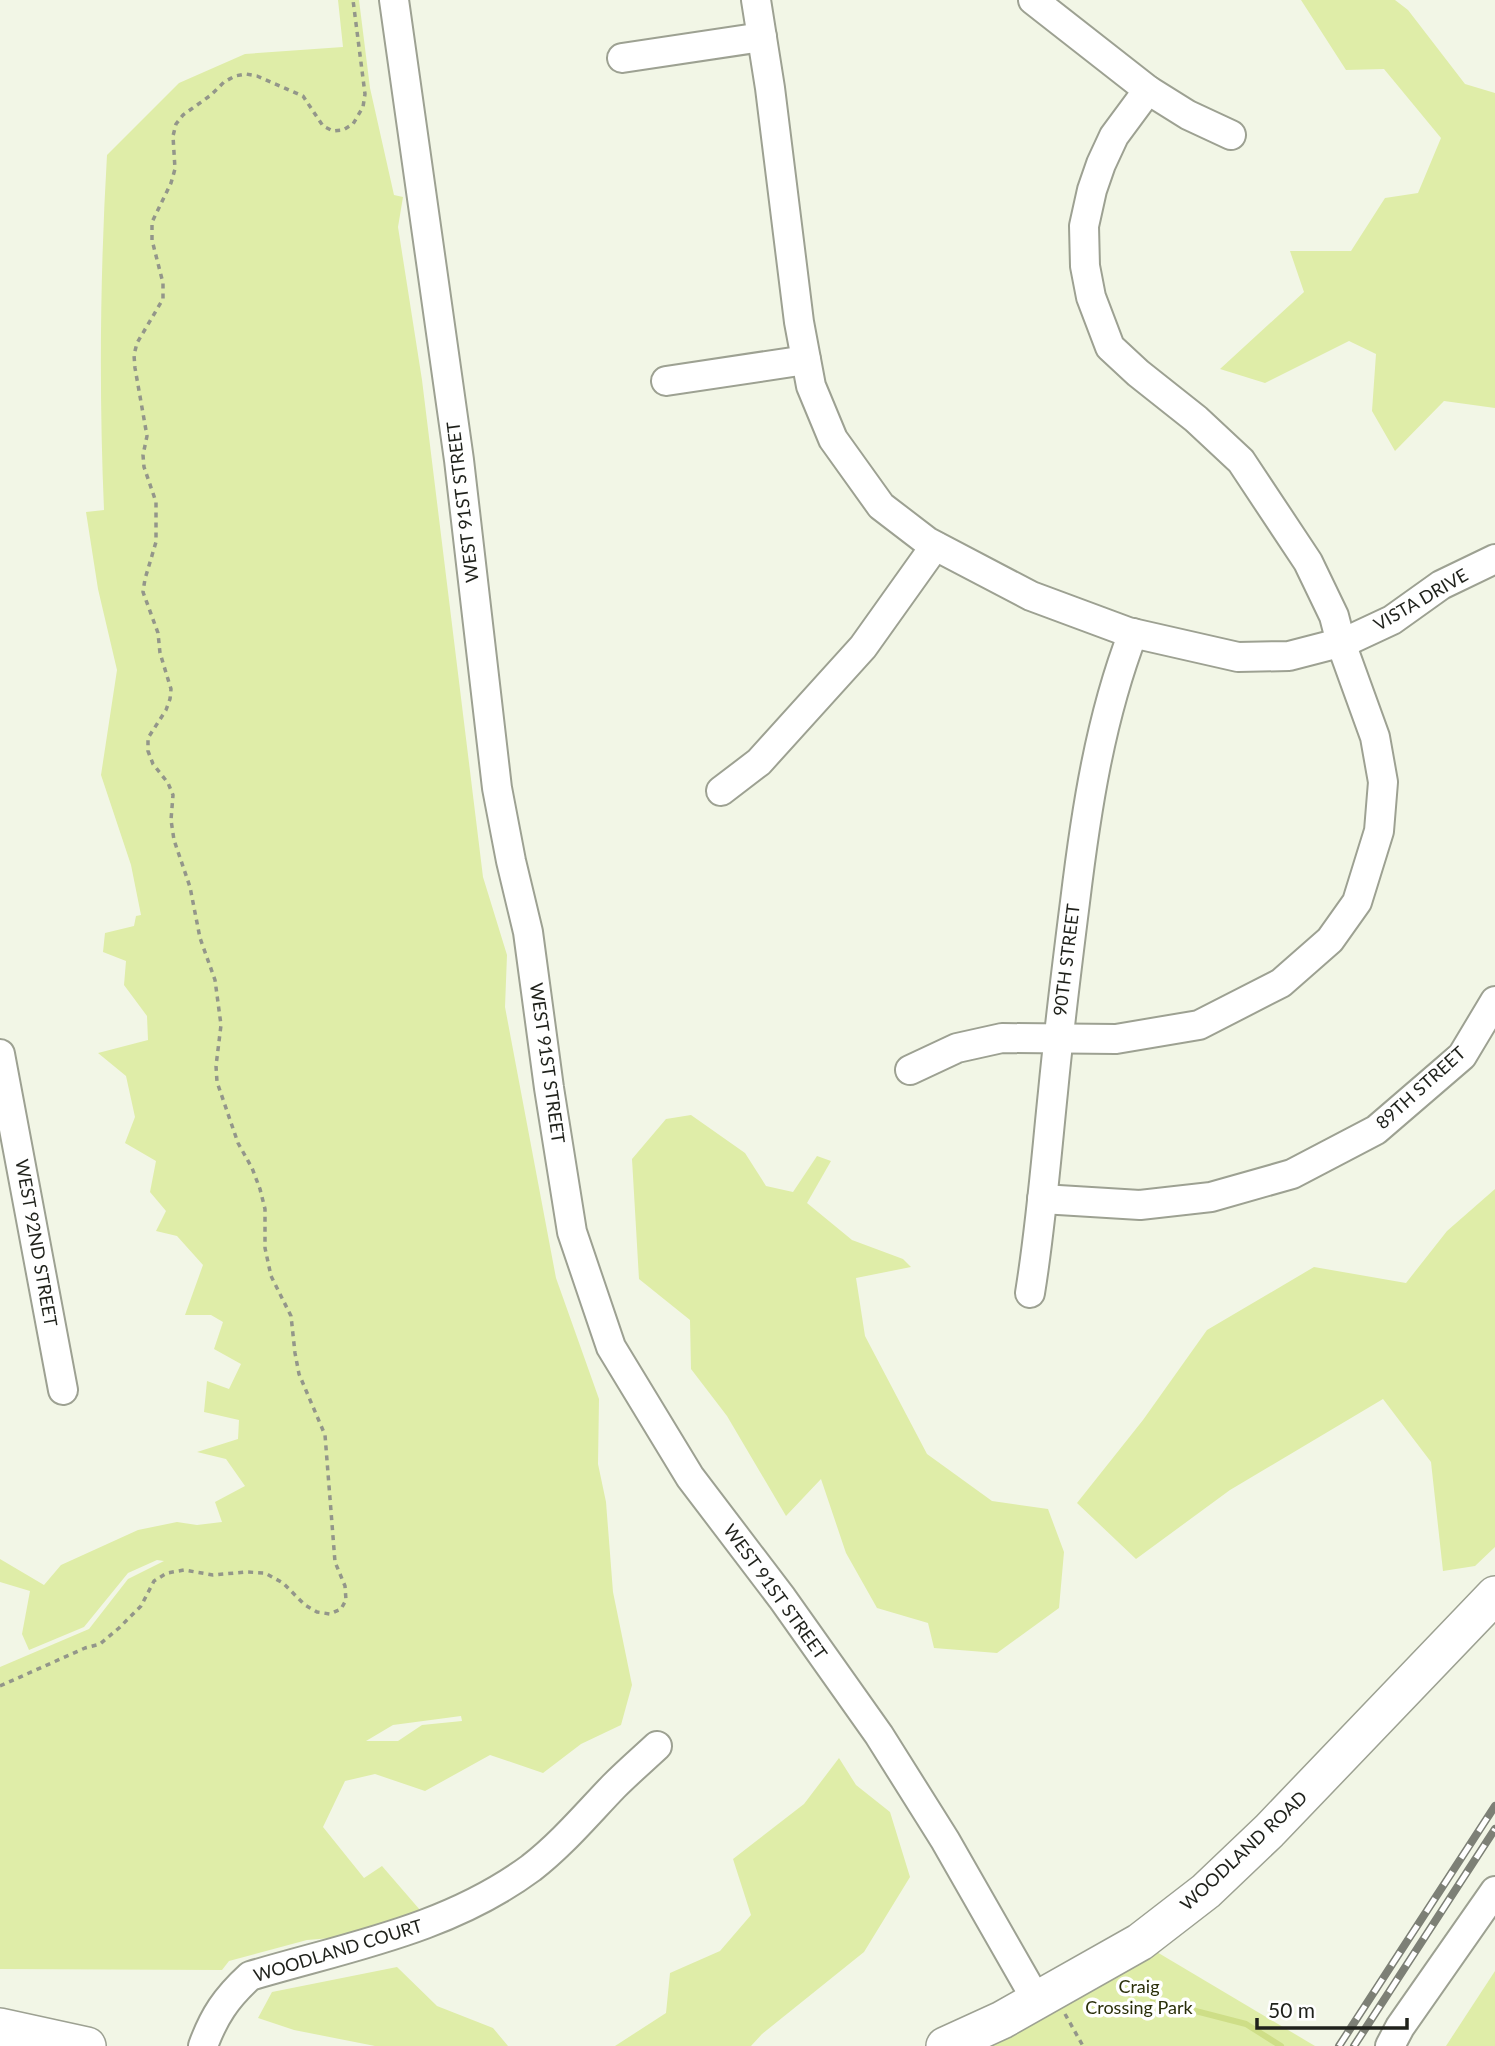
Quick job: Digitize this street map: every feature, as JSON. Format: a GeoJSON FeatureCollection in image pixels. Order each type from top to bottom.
{"type":"FeatureCollection","features":[{"type":"Feature","properties":{"kind":"main road","name":"WOODLAND ROAD"},"geometry":{"type":"LineString","coordinates":[[945,2046],[1002,2020],[1050,2005],[1140,1942],[1206,1891],[1269,1831],[1495,1595]]}},
{"type":"Feature","properties":{"kind":"main road"},"geometry":{"type":"LineString","coordinates":[[0,2026],[87,2046]]}},
{"type":"Feature","properties":{"kind":"street","name":"WEST 91ST STREET"},"geometry":{"type":"LineString","coordinates":[[394,0],[459,460],[497,788],[528,932],[572,1231],[611,1347],[690,1477],[782,1598],[879,1735],[1050,2005]]}},
{"type":"Feature","properties":{"kind":"street","name":"VISTA DRIVE"},"geometry":{"type":"LineString","coordinates":[[756,0],[799,322],[811,386],[833,439],[881,506],[935,546],[1031,596],[1133,633],[1238,657],[1289,656],[1344,642],[1392,620],[1441,585],[1495,559]]}},
{"type":"Feature","properties":{"kind":"street"},"geometry":{"type":"LineString","coordinates":[[1033,0],[1148,90],[1188,115],[1231,135]]}},
{"type":"Feature","properties":{"kind":"street"},"geometry":{"type":"LineString","coordinates":[[622,58],[762,37]]}},
{"type":"Feature","properties":{"kind":"street"},"geometry":{"type":"LineString","coordinates":[[911,1070],[957,1048],[1002,1038],[1116,1039],[1199,1025],[1280,983],[1331,940],[1357,902],[1379,831],[1383,782],[1375,737],[1344,642],[1308,562],[1241,461],[1196,419],[1110,347],[1091,297],[1085,266],[1084,226],[1092,190],[1114,136],[1148,90]]}},
{"type":"Feature","properties":{"kind":"street"},"geometry":{"type":"LineString","coordinates":[[666,381],[806,360]]}},
{"type":"Feature","properties":{"kind":"street"},"geometry":{"type":"LineString","coordinates":[[721,791],[759,762],[863,647],[935,546]]}},
{"type":"Feature","properties":{"kind":"street","name":"90TH STREET"},"geometry":{"type":"LineString","coordinates":[[1030,1293],[1080,859],[1096,758],[1133,633]]}},
{"type":"Feature","properties":{"kind":"street","name":"89TH STREET"},"geometry":{"type":"LineString","coordinates":[[1042,1199],[1140,1205],[1211,1197],[1292,1174],[1376,1130],[1462,1056],[1495,1001]]}},
{"type":"Feature","properties":{"kind":"street","name":"WEST 92ND STREET"},"geometry":{"type":"LineString","coordinates":[[0,1054],[63,1390]]}},
{"type":"Feature","properties":{"kind":"street","name":"WOODLAND COURT"},"geometry":{"type":"LineString","coordinates":[[203,2046],[212,2022],[230,1994],[250,1976],[405,1933],[495,1893],[533,1866],[657,1746]]}},
{"type":"Feature","properties":{"kind":"street"},"geometry":{"type":"LineString","coordinates":[[1391,2046],[1415,2004],[1495,1891]]}},
{"type":"Feature","properties":{"kind":"path"},"geometry":{"type":"LineString","coordinates":[[0,1686],[85,1648],[100,1644],[141,1606],[154,1581],[167,1573],[184,1570],[213,1575],[265,1573],[283,1583],[305,1605],[330,1615],[341,1609],[346,1600],[345,1586],[335,1562],[325,1435],[299,1374],[291,1316],[271,1276],[265,1248],[265,1209],[260,1189],[238,1143],[217,1082],[216,1066],[221,1025],[215,980],[200,938],[190,887],[174,839],[171,820],[173,795],[148,751],[148,738],[166,710],[171,689],[160,653],[158,633],[144,592],[156,542],[156,502],[144,467],[143,455],[147,436],[134,355],[137,343],[163,299],[163,283],[152,240],[152,222],[175,169],[173,136],[176,124],[183,115],[224,82],[246,74],[303,96],[323,127],[333,131],[343,130],[353,124],[363,107],[365,94],[353,0]]}},
{"type":"Feature","properties":{"kind":"path"},"geometry":{"type":"LineString","coordinates":[[1050,2005],[1083,2046]]}},
{"type":"Feature","properties":{"kind":"green space"},"geometry":{"type":"Polygon","coordinates":[[[338,0],[359,0],[370,88],[394,195],[403,197],[398,227],[422,380],[483,877],[507,955],[505,1007],[556,1278],[599,1399],[598,1464],[606,1502],[613,1592],[632,1685],[621,1725],[581,1744],[543,1773],[490,1755],[425,1791],[375,1774],[345,1781],[323,1827],[364,1878],[382,1866],[420,1910],[369,1935],[307,1940],[229,1961],[222,1970],[0,1969],[0,1667],[89,1629],[128,1579],[164,1561],[157,1560],[128,1573],[84,1627],[29,1650],[22,1634],[30,1591],[0,1582],[0,1559],[44,1585],[61,1565],[138,1530],[177,1522],[197,1525],[222,1522],[215,1502],[245,1486],[226,1459],[197,1452],[238,1439],[239,1420],[204,1412],[207,1381],[229,1389],[241,1364],[214,1349],[223,1322],[211,1315],[185,1315],[203,1265],[177,1236],[156,1231],[166,1211],[150,1192],[156,1161],[125,1143],[135,1117],[126,1076],[98,1053],[148,1040],[147,1016],[124,985],[126,961],[103,952],[105,933],[134,926],[136,916],[141,915],[131,865],[101,775],[117,670],[98,589],[86,512],[104,510],[101,333],[107,155],[179,83],[245,54],[343,47],[338,0]],[[461,1716],[393,1725],[366,1741],[398,1741],[422,1725],[462,1721],[461,1716]]]}},
{"type":"Feature","properties":{"kind":"green space"},"geometry":{"type":"Polygon","coordinates":[[[1301,0],[1395,0],[1408,10],[1465,84],[1495,93],[1495,408],[1444,401],[1395,451],[1372,411],[1376,354],[1349,341],[1265,383],[1220,369],[1304,292],[1290,251],[1351,251],[1385,198],[1418,193],[1441,138],[1384,69],[1346,70],[1301,0]]]}},
{"type":"Feature","properties":{"kind":"green space"},"geometry":{"type":"Polygon","coordinates":[[[691,1115],[745,1153],[766,1186],[793,1192],[817,1156],[831,1161],[807,1203],[852,1240],[903,1259],[911,1267],[856,1278],[865,1336],[927,1454],[992,1501],[1048,1509],[1064,1552],[1059,1608],[997,1653],[934,1648],[928,1623],[877,1608],[846,1553],[821,1479],[786,1516],[727,1416],[691,1369],[690,1320],[639,1279],[632,1159],[666,1119],[691,1115]]]}},
{"type":"Feature","properties":{"kind":"green space"},"geometry":{"type":"Polygon","coordinates":[[[1495,1189],[1495,1547],[1475,1566],[1443,1571],[1431,1462],[1383,1399],[1230,1490],[1136,1559],[1077,1503],[1143,1420],[1207,1330],[1314,1267],[1406,1283],[1447,1231],[1495,1189]]]}},
{"type":"Feature","properties":{"kind":"green space"},"geometry":{"type":"Polygon","coordinates":[[[839,1758],[856,1785],[890,1812],[910,1877],[864,1952],[762,2034],[751,2046],[615,2046],[666,2013],[670,1973],[720,1951],[751,1915],[733,1859],[804,1804],[839,1758]]]}},
{"type":"Feature","properties":{"kind":"green space","name":"Craig Crossing Park"},"geometry":{"type":"Polygon","coordinates":[[[1140,1942],[1315,2046],[945,2046],[1140,1942]]]}},
{"type":"Feature","properties":{"kind":"green space"},"geometry":{"type":"Polygon","coordinates":[[[397,1967],[437,2006],[493,2028],[508,2046],[375,2046],[294,2030],[258,2018],[272,1992],[397,1967]]]}},
{"type":"Feature","properties":{"kind":"green space"},"geometry":{"type":"Polygon","coordinates":[[[1495,1971],[1495,2046],[1446,2046],[1495,1971]]]}},
{"type":"Feature","properties":{"kind":"waterway"},"geometry":{"type":"LineString","coordinates":[[1153,2000],[1246,2024],[1281,2046]]}},
{"type":"Feature","properties":{"kind":"railway"},"geometry":{"type":"LineString","coordinates":[[1339,2046],[1495,1806]]}},
{"type":"Feature","properties":{"kind":"railway"},"geometry":{"type":"LineString","coordinates":[[1354,2046],[1495,1829]]}}]}
